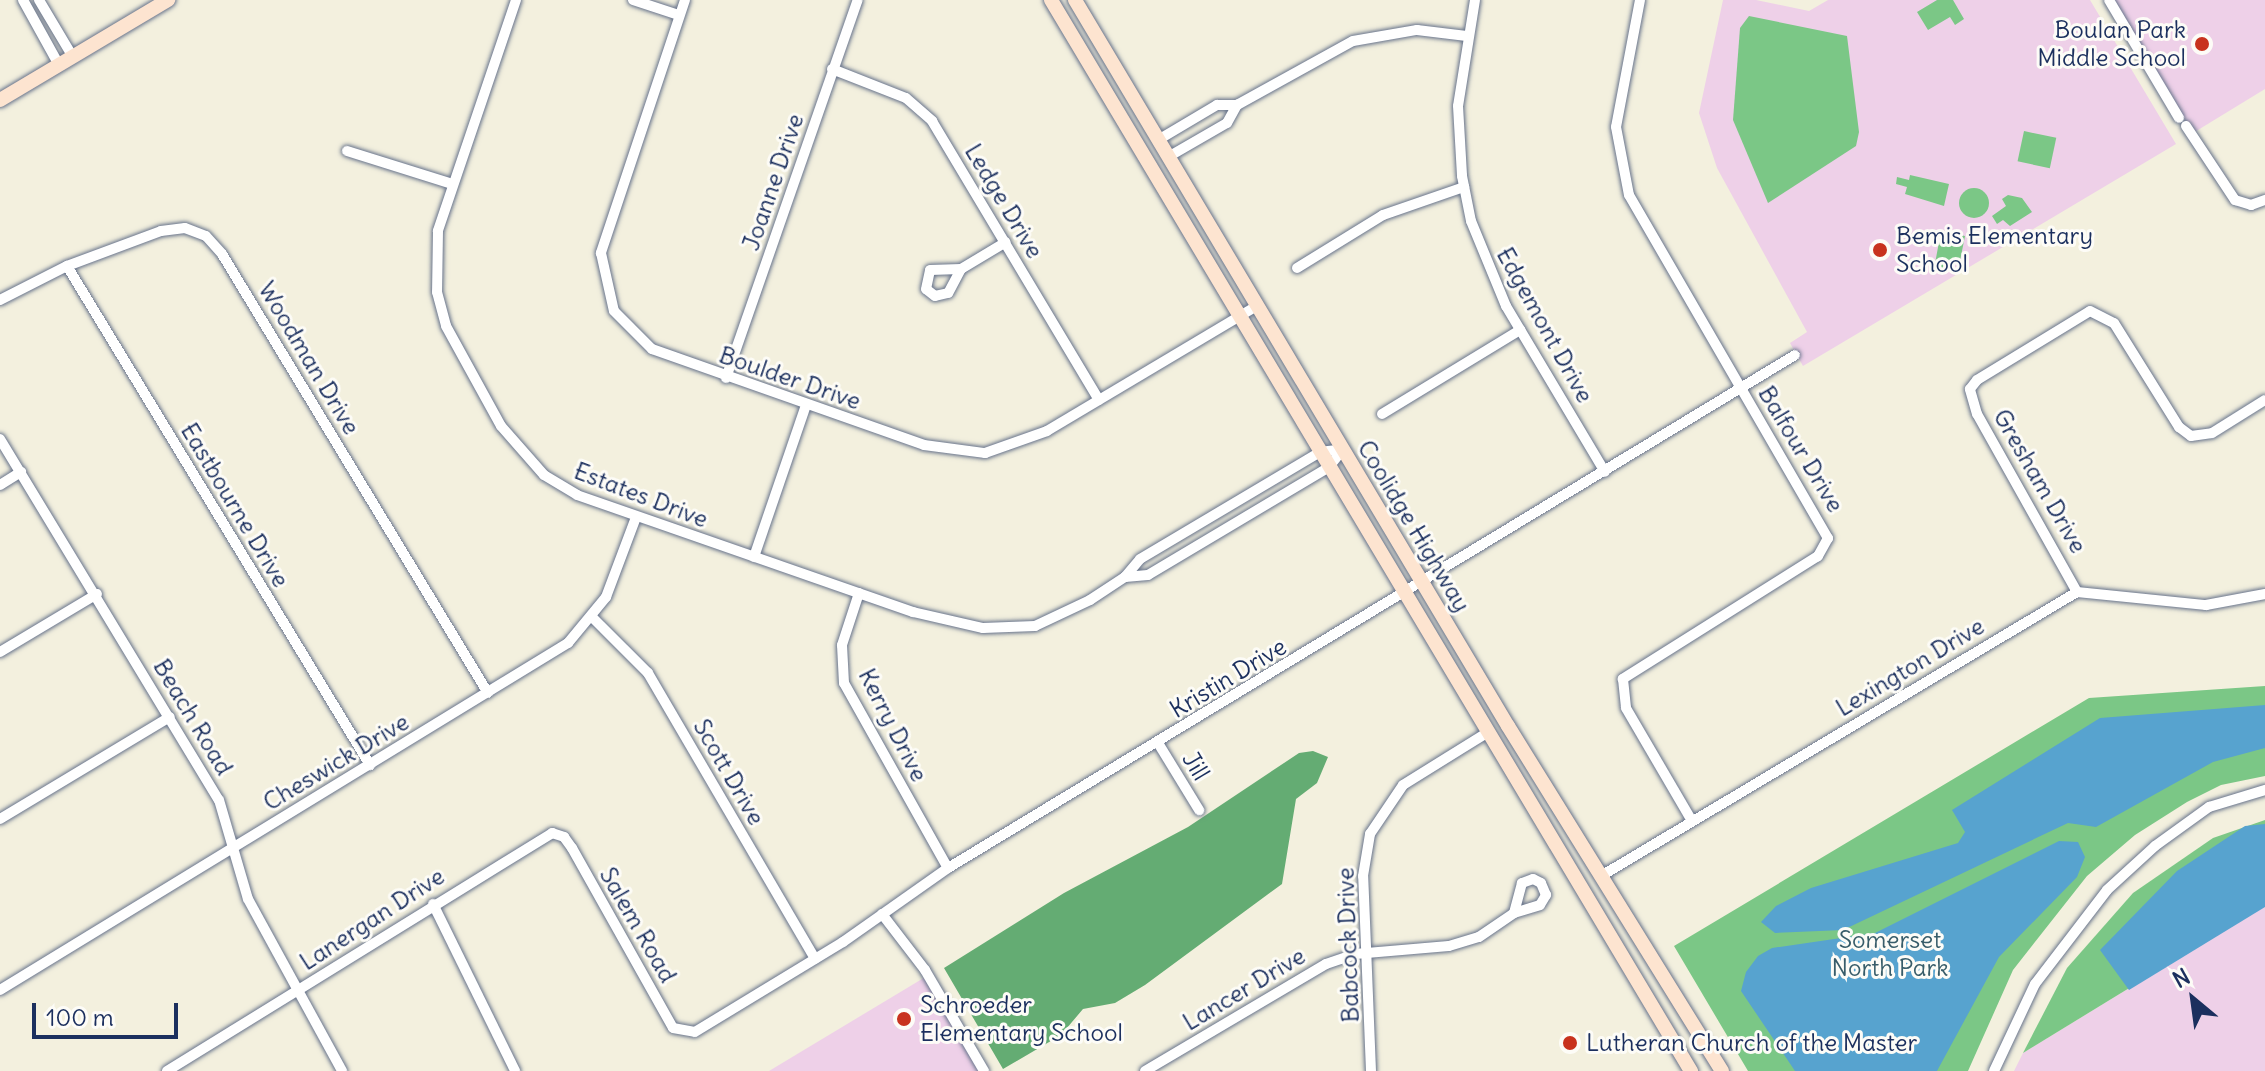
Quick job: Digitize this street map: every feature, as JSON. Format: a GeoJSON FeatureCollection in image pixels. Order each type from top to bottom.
{"type":"FeatureCollection","features":[{"type":"Feature","properties":{"kind":"main road"},"geometry":{"type":"LineString","coordinates":[[0,100],[168,0]]}},
{"type":"Feature","properties":{"kind":"main road","name":"Coolidge Highway"},"geometry":{"type":"LineString","coordinates":[[1051,0],[1691,1071]]}},
{"type":"Feature","properties":{"kind":"main road","name":"Coolidge Highway"},"geometry":{"type":"LineString","coordinates":[[1075,0],[1508,726],[1722,1071]]}},
{"type":"Feature","properties":{"kind":"main road"},"geometry":{"type":"LineString","coordinates":[[1488,732],[1498,724],[1508,726]]}},
{"type":"Feature","properties":{"kind":"main road"},"geometry":{"type":"LineString","coordinates":[[1592,904],[1605,908],[1616,900]]}},
{"type":"Feature","properties":{"kind":"main road"},"geometry":{"type":"LineString","coordinates":[[1622,956],[1635,946],[1648,951]]}},
{"type":"Feature","properties":{"kind":"street"},"geometry":{"type":"LineString","coordinates":[[23,0],[59,65]]}},
{"type":"Feature","properties":{"kind":"street"},"geometry":{"type":"LineString","coordinates":[[39,0],[73,57]]}},
{"type":"Feature","properties":{"kind":"street","name":"Estates Drive"},"geometry":{"type":"LineString","coordinates":[[516,0],[452,184],[434,266],[441,314],[501,426],[544,475],[577,495],[859,593],[983,628],[1035,626],[1125,577],[1140,559],[1320,452],[1343,449]]}},
{"type":"Feature","properties":{"kind":"street"},"geometry":{"type":"LineString","coordinates":[[633,0],[679,15]]}},
{"type":"Feature","properties":{"kind":"street","name":"Boulder Drive"},"geometry":{"type":"LineString","coordinates":[[685,0],[605,235],[602,272],[614,311],[634,336],[661,354],[924,445],[974,453],[1030,440],[1257,306]]}},
{"type":"Feature","properties":{"kind":"street","name":"Joanne Drive"},"geometry":{"type":"LineString","coordinates":[[726,378],[858,0]]}},
{"type":"Feature","properties":{"kind":"street","name":"Edgemont Drive"},"geometry":{"type":"LineString","coordinates":[[1475,0],[1458,106],[1464,187],[1482,256],[1520,330],[1605,472]]}},
{"type":"Feature","properties":{"kind":"street","name":"Balfour Drive"},"geometry":{"type":"LineString","coordinates":[[1640,0],[1617,107],[1622,173],[1637,214],[1828,538],[1818,556],[1623,679],[1626,708],[1692,821]]}},
{"type":"Feature","properties":{"kind":"street"},"geometry":{"type":"LineString","coordinates":[[2109,0],[2183,122],[2235,200],[2251,205],[2265,200]]}},
{"type":"Feature","properties":{"kind":"street"},"geometry":{"type":"LineString","coordinates":[[1158,140],[1217,105],[1237,105],[1353,41],[1417,30],[1467,36]]}},
{"type":"Feature","properties":{"kind":"street","name":"Ledge Drive"},"geometry":{"type":"LineString","coordinates":[[832,69],[895,92],[925,112],[1099,400]]}},
{"type":"Feature","properties":{"kind":"street"},"geometry":{"type":"LineString","coordinates":[[1168,157],[1227,123],[1237,105]]}},
{"type":"Feature","properties":{"kind":"street"},"geometry":{"type":"LineString","coordinates":[[347,151],[452,184]]}},
{"type":"Feature","properties":{"kind":"street"},"geometry":{"type":"LineString","coordinates":[[1297,268],[1383,215],[1464,187]]}},
{"type":"Feature","properties":{"kind":"street","name":"Woodman Drive"},"geometry":{"type":"LineString","coordinates":[[0,300],[67,266],[175,228],[192,230],[214,243],[488,693]]}},
{"type":"Feature","properties":{"kind":"street"},"geometry":{"type":"LineString","coordinates":[[961,269],[1006,242]]}},
{"type":"Feature","properties":{"kind":"street","name":"Eastbourne Drive"},"geometry":{"type":"LineString","coordinates":[[67,266],[370,765]]}},
{"type":"Feature","properties":{"kind":"street","name":"Gresham Drive"},"geometry":{"type":"LineString","coordinates":[[2077,592],[1977,414],[1970,389],[1983,376],[2090,311],[2114,323],[2179,427],[2191,436],[2212,433],[2265,400]]}},
{"type":"Feature","properties":{"kind":"street"},"geometry":{"type":"LineString","coordinates":[[1382,414],[1520,330]]}},
{"type":"Feature","properties":{"kind":"street","name":"Kristin Drive"},"geometry":{"type":"LineString","coordinates":[[684,1034],[704,1028],[815,959],[948,868],[1406,594],[1795,355]]}},
{"type":"Feature","properties":{"kind":"street"},"geometry":{"type":"LineString","coordinates":[[754,557],[806,405]]}},
{"type":"Feature","properties":{"kind":"street","name":"Beach Road"},"geometry":{"type":"LineString","coordinates":[[0,439],[97,594],[219,800],[236,846],[248,899],[342,1071]]}},
{"type":"Feature","properties":{"kind":"street","name":"Estates Drive"},"geometry":{"type":"LineString","coordinates":[[1125,577],[1148,575],[1329,467],[1343,449]]}},
{"type":"Feature","properties":{"kind":"street"},"geometry":{"type":"LineString","coordinates":[[0,485],[21,472]]}},
{"type":"Feature","properties":{"kind":"street","name":"Cheswick Drive"},"geometry":{"type":"LineString","coordinates":[[0,990],[558,651],[592,617],[611,588],[636,517]]}},
{"type":"Feature","properties":{"kind":"street"},"geometry":{"type":"LineString","coordinates":[[2077,592],[2206,605],[2265,594]]}},
{"type":"Feature","properties":{"kind":"street","name":"Lexington Drive"},"geometry":{"type":"LineString","coordinates":[[1601,876],[2077,592]]}},
{"type":"Feature","properties":{"kind":"street","name":"Kerry Drive"},"geometry":{"type":"LineString","coordinates":[[859,593],[842,645],[844,683],[948,868]]}},
{"type":"Feature","properties":{"kind":"street"},"geometry":{"type":"LineString","coordinates":[[0,652],[97,594]]}},
{"type":"Feature","properties":{"kind":"street","name":"Scott Drive"},"geometry":{"type":"LineString","coordinates":[[592,617],[635,656],[656,684],[815,959]]}},
{"type":"Feature","properties":{"kind":"street"},"geometry":{"type":"LineString","coordinates":[[0,819],[170,717]]}},
{"type":"Feature","properties":{"kind":"street","name":"Babcock Drive"},"geometry":{"type":"LineString","coordinates":[[1371,1071],[1363,860],[1375,822],[1403,785],[1488,732]]}},
{"type":"Feature","properties":{"kind":"street","name":"Jill"},"geometry":{"type":"LineString","coordinates":[[1158,743],[1199,810]]}},
{"type":"Feature","properties":{"kind":"street"},"geometry":{"type":"LineString","coordinates":[[1994,1071],[2035,984],[2107,890],[2155,846],[2209,807],[2265,790]]}},
{"type":"Feature","properties":{"kind":"street","name":"Lanergan Drive"},"geometry":{"type":"LineString","coordinates":[[167,1071],[543,837],[560,834]]}},
{"type":"Feature","properties":{"kind":"street","name":"Salem Road"},"geometry":{"type":"LineString","coordinates":[[560,834],[670,1023],[684,1034]]}},
{"type":"Feature","properties":{"kind":"street"},"geometry":{"type":"LineString","coordinates":[[433,904],[515,1071]]}},
{"type":"Feature","properties":{"kind":"street","name":"Lancer Drive"},"geometry":{"type":"LineString","coordinates":[[1145,1071],[1313,970],[1367,952],[1459,944],[1495,929],[1514,913]]}},
{"type":"Feature","properties":{"kind":"street"},"geometry":{"type":"LineString","coordinates":[[882,914],[925,970],[984,1071]]}},
{"type":"Feature","properties":{"kind":"shaded area","name":"Bemis Elementary School"},"geometry":{"type":"Polygon","coordinates":[[[1723,0],[1756,0],[1809,11],[1828,0],[2090,0],[2176,144],[1803,366],[1790,343],[1807,332],[1717,168],[1699,113],[1723,0]]]}},
{"type":"Feature","properties":{"kind":"shaded area","name":"Boulan Park Middle School"},"geometry":{"type":"Polygon","coordinates":[[[2113,0],[2265,0],[2265,89],[2193,133],[2113,0]]]}},
{"type":"Feature","properties":{"kind":"shaded area"},"geometry":{"type":"Polygon","coordinates":[[[2265,905],[2265,1071],[2014,1071],[2023,1053],[2265,905]]]}},
{"type":"Feature","properties":{"kind":"shaded area","name":"Schroeder Elementary School"},"geometry":{"type":"Polygon","coordinates":[[[927,976],[983,1071],[769,1071],[927,976]]]}},
{"type":"Feature","properties":{"kind":"green space"},"geometry":{"type":"Polygon","coordinates":[[[1937,0],[1953,0],[1964,19],[1955,25],[1950,17],[1928,30],[1917,12],[1937,0]]]}},
{"type":"Feature","properties":{"kind":"green space"},"geometry":{"type":"Polygon","coordinates":[[[1749,16],[1847,36],[1859,132],[1856,146],[1768,203],[1733,120],[1740,28],[1749,16]]]}},
{"type":"Feature","properties":{"kind":"green space"},"geometry":{"type":"Polygon","coordinates":[[[2024,131],[2056,138],[2050,168],[2018,161],[2024,131]]]}},
{"type":"Feature","properties":{"kind":"green space"},"geometry":{"type":"Polygon","coordinates":[[[1910,175],[1949,184],[1944,206],[1905,194],[1907,187],[1896,184],[1897,177],[1909,180],[1910,175]]]}},
{"type":"Feature","properties":{"kind":"green space"},"geometry":{"type":"Polygon","coordinates":[[[1974,188],[1985,192],[1989,203],[1985,214],[1974,218],[1963,214],[1959,203],[1963,192],[1974,188]]]}},
{"type":"Feature","properties":{"kind":"green space"},"geometry":{"type":"Polygon","coordinates":[[[2008,195],[2022,198],[2032,212],[2010,226],[2003,220],[1997,224],[1992,216],[2006,206],[2002,199],[2008,195]]]}},
{"type":"Feature","properties":{"kind":"green space"},"geometry":{"type":"Polygon","coordinates":[[[1941,231],[1965,236],[1960,261],[1950,259],[1947,272],[1934,269],[1941,231]]]}},
{"type":"Feature","properties":{"kind":"green space","name":"Somerset North Park"},"geometry":{"type":"Polygon","coordinates":[[[2265,686],[2265,776],[2221,785],[2187,802],[2135,835],[2087,876],[2013,970],[1968,1071],[1748,1071],[1674,946],[2089,698],[2265,686]]]}},
{"type":"Feature","properties":{"kind":"green space"},"geometry":{"type":"Polygon","coordinates":[[[1313,751],[1328,757],[1317,783],[1296,799],[1282,884],[1145,985],[1115,1003],[1083,1009],[1061,1035],[1003,1069],[944,968],[1064,893],[1188,827],[1299,753],[1313,751]]]}},
{"type":"Feature","properties":{"kind":"green space"},"geometry":{"type":"Polygon","coordinates":[[[2265,820],[2265,905],[2023,1053],[2067,968],[2133,893],[2213,838],[2265,820]]]}},
{"type":"Feature","properties":{"kind":"water"},"geometry":{"type":"Polygon","coordinates":[[[2265,705],[2265,748],[2213,762],[2096,827],[2068,823],[1843,930],[1775,933],[1761,922],[1776,906],[1811,888],[1958,843],[1965,832],[1952,810],[2100,718],[2265,705]]]}},
{"type":"Feature","properties":{"kind":"water"},"geometry":{"type":"Polygon","coordinates":[[[2265,824],[2265,907],[2129,990],[2100,950],[2177,871],[2245,826],[2265,824]]]}},
{"type":"Feature","properties":{"kind":"water"},"geometry":{"type":"Polygon","coordinates":[[[2059,841],[2078,842],[2085,857],[2077,877],[1999,957],[1937,1071],[1795,1071],[1741,991],[1746,972],[1758,956],[1772,948],[1875,933],[2059,841]]]}},
{"type":"Feature","properties":{"kind":"place","name":"Boulan Park Middle School"},"geometry":{"type":"Point","coordinates":[2202,44]}},
{"type":"Feature","properties":{"kind":"place","name":"Bemis Elementary School"},"geometry":{"type":"Point","coordinates":[1880,250]}},
{"type":"Feature","properties":{"kind":"place","name":"Schroeder Elementary School"},"geometry":{"type":"Point","coordinates":[904,1019]}},
{"type":"Feature","properties":{"kind":"place","name":"Lutheran Church of the Master"},"geometry":{"type":"Point","coordinates":[1570,1043]}}]}
